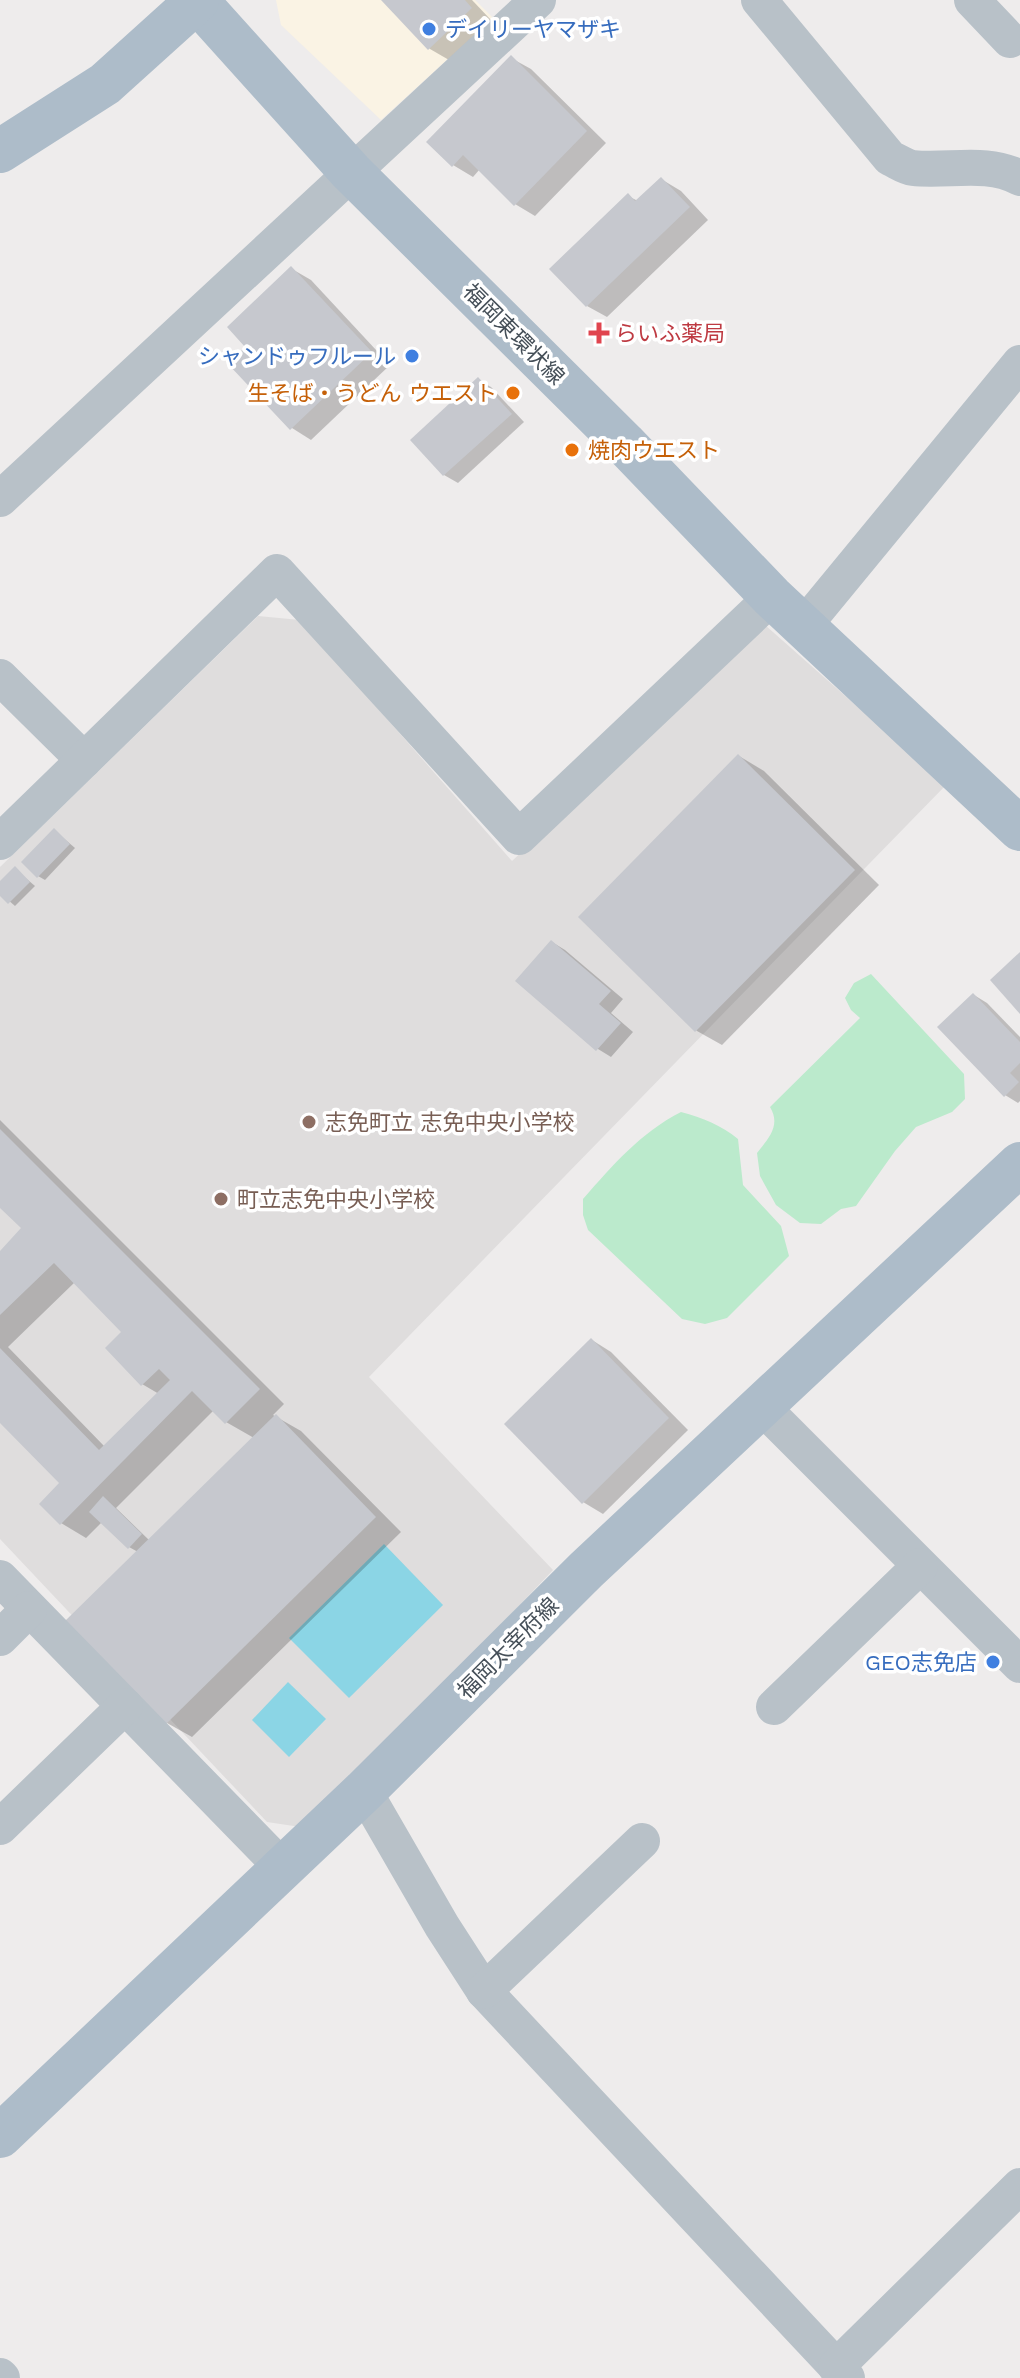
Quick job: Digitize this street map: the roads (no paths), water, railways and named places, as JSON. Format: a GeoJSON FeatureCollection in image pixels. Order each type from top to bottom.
{"type":"FeatureCollection","features":[{"type":"Feature","properties":{"kind":"main road","name":"福岡東環状線"},"geometry":{"type":"LineString","coordinates":[[0,151],[105,84],[197,0],[351,172],[624,443],[802,628],[1020,829]]}},
{"type":"Feature","properties":{"kind":"main road","name":"福岡太宰府線"},"geometry":{"type":"LineString","coordinates":[[0,2136],[364,1791],[586,1570],[1020,1164]]}},
{"type":"Feature","properties":{"kind":"street"},"geometry":{"type":"LineString","coordinates":[[0,499],[538,0]]}},
{"type":"Feature","properties":{"kind":"street"},"geometry":{"type":"LineString","coordinates":[[759,0],[890,158],[910,168],[991,169],[1020,178]]}},
{"type":"Feature","properties":{"kind":"street"},"geometry":{"type":"LineString","coordinates":[[972,0],[1010,40]]}},
{"type":"Feature","properties":{"kind":"street"},"geometry":{"type":"LineString","coordinates":[[802,628],[1020,363]]}},
{"type":"Feature","properties":{"kind":"street"},"geometry":{"type":"LineString","coordinates":[[0,842],[277,572],[519,837],[772,597]]}},
{"type":"Feature","properties":{"kind":"street"},"geometry":{"type":"LineString","coordinates":[[0,677],[84,760]]}},
{"type":"Feature","properties":{"kind":"street"},"geometry":{"type":"LineString","coordinates":[[761,1406],[1020,1665]]}},
{"type":"Feature","properties":{"kind":"street"},"geometry":{"type":"LineString","coordinates":[[774,1707],[920,1566]]}},
{"type":"Feature","properties":{"kind":"street"},"geometry":{"type":"LineString","coordinates":[[0,1578],[282,1867]]}},
{"type":"Feature","properties":{"kind":"street"},"geometry":{"type":"LineString","coordinates":[[0,1638],[29,1609]]}},
{"type":"Feature","properties":{"kind":"street"},"geometry":{"type":"LineString","coordinates":[[0,1827],[125,1706]]}},
{"type":"Feature","properties":{"kind":"street"},"geometry":{"type":"LineString","coordinates":[[364,1791],[442,1926],[484,1991],[841,2372],[1020,2186]]}},
{"type":"Feature","properties":{"kind":"street"},"geometry":{"type":"LineString","coordinates":[[484,1991],[642,1841]]}},
{"type":"Feature","properties":{"kind":"water"},"geometry":{"type":"Polygon","coordinates":[[[384,1544],[443,1605],[349,1698],[289,1638],[384,1544]]]}},
{"type":"Feature","properties":{"kind":"water"},"geometry":{"type":"Polygon","coordinates":[[[288,1682],[326,1719],[289,1757],[252,1720],[288,1682]]]}},
{"type":"Feature","properties":{"kind":"place","name":"デイリーヤマザキ"},"geometry":{"type":"Point","coordinates":[429,29]}},
{"type":"Feature","properties":{"kind":"place","name":"らいふ薬局"},"geometry":{"type":"Point","coordinates":[599,333]}},
{"type":"Feature","properties":{"kind":"place","name":"シャンドゥフルール"},"geometry":{"type":"Point","coordinates":[412,356]}},
{"type":"Feature","properties":{"kind":"place","name":"生そば・うどん ウエスト"},"geometry":{"type":"Point","coordinates":[513,393]}},
{"type":"Feature","properties":{"kind":"place","name":"焼肉ウエスト"},"geometry":{"type":"Point","coordinates":[572,450]}},
{"type":"Feature","properties":{"kind":"place","name":"志免町立 志免中央小学校"},"geometry":{"type":"Point","coordinates":[309,1122]}},
{"type":"Feature","properties":{"kind":"place","name":"町立志免中央小学校"},"geometry":{"type":"Point","coordinates":[221,1199]}},
{"type":"Feature","properties":{"kind":"place","name":"GEO志免店"},"geometry":{"type":"Point","coordinates":[993,1662]}}]}
